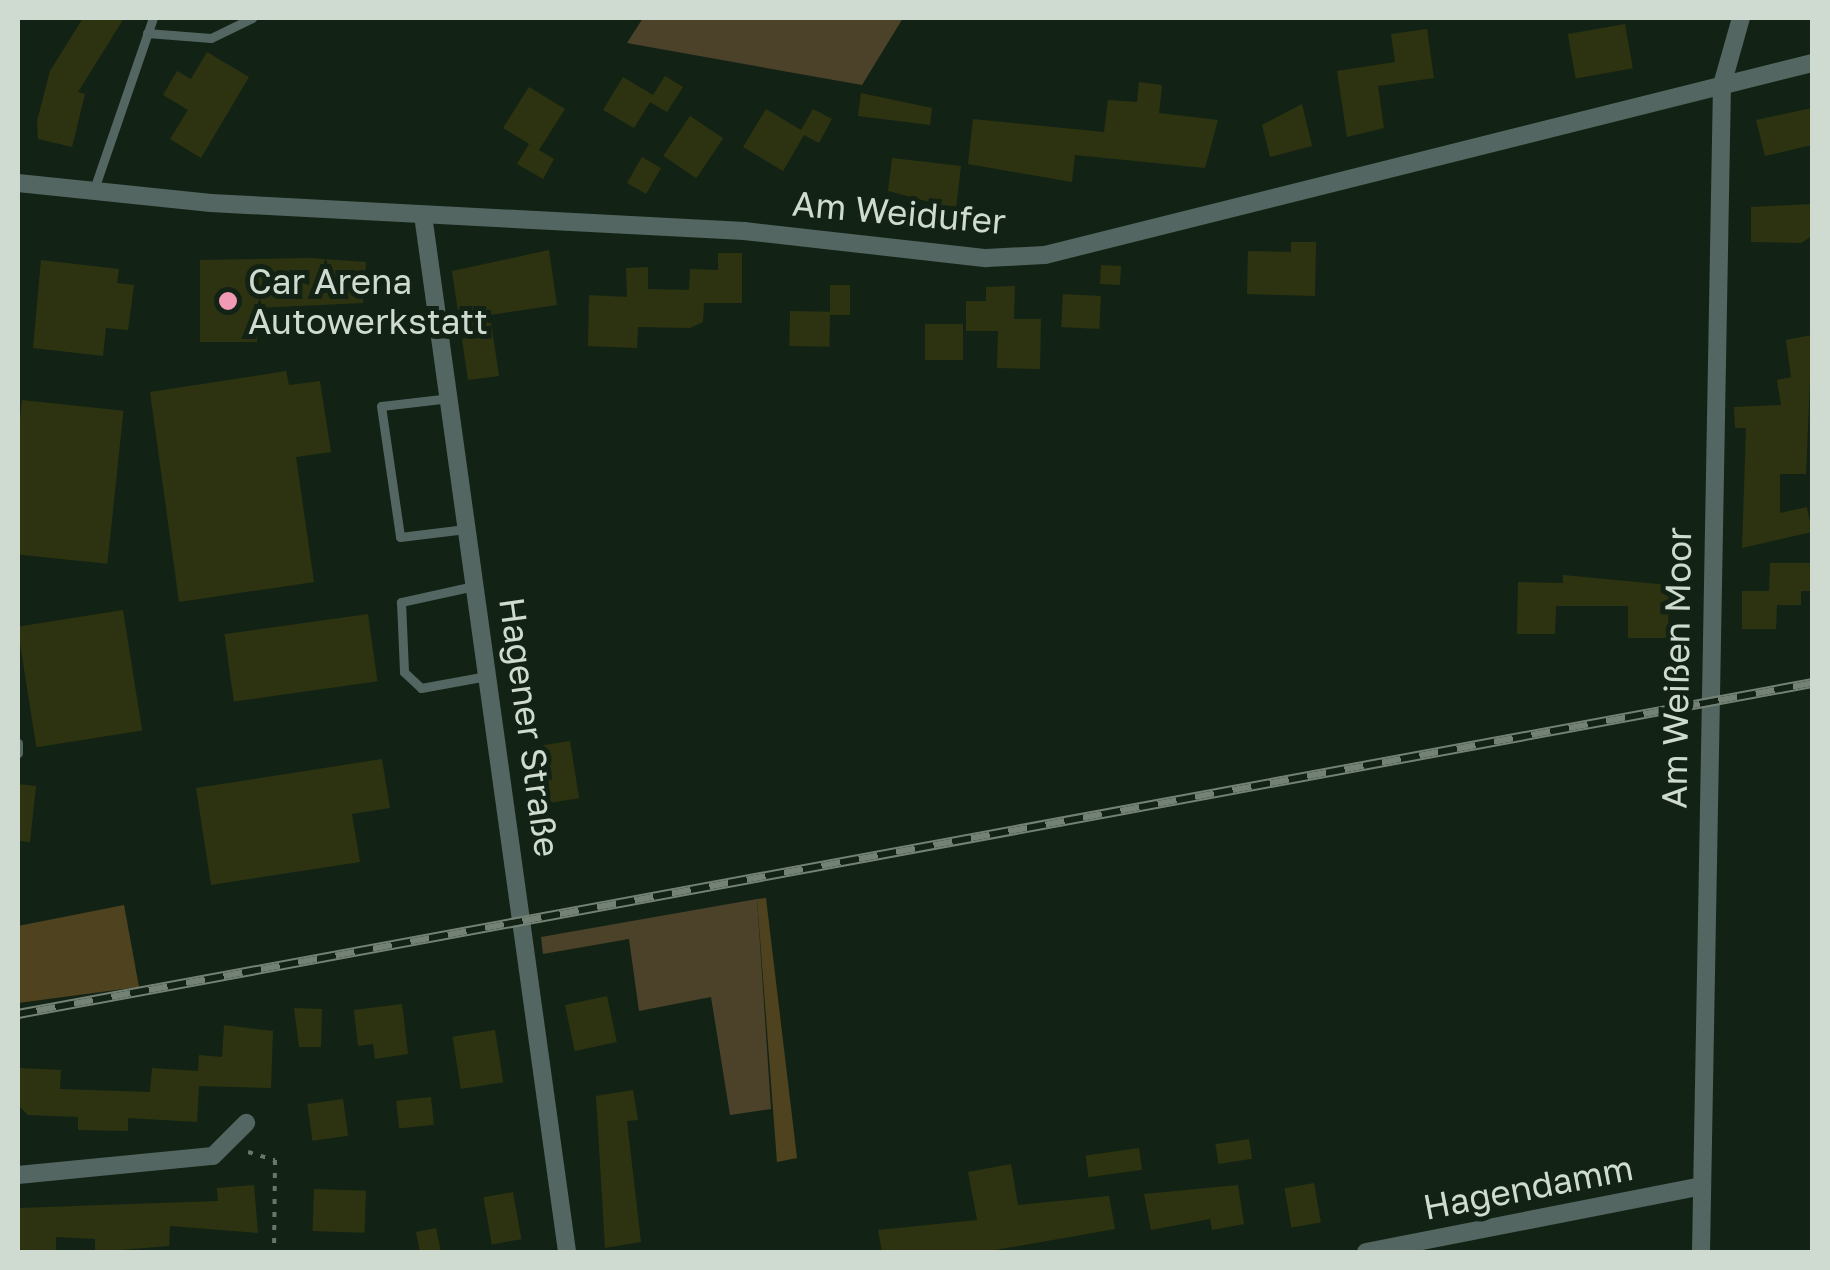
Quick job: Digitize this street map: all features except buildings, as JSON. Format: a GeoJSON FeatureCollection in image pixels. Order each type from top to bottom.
{"type":"FeatureCollection","features":[{"type":"Feature","properties":{"kind":"street","name":"Am Weißen Moor"},"geometry":{"type":"LineString","coordinates":[[1701,1252],[1722,86],[1741,18]]}},
{"type":"Feature","properties":{"kind":"street","name":"Am Weidufer"},"geometry":{"type":"LineString","coordinates":[[18,183],[93,192],[423,215],[1045,254],[1812,63]]}},
{"type":"Feature","properties":{"kind":"street","name":"Hagener Straße"},"geometry":{"type":"LineString","coordinates":[[423,215],[490,675],[564,1252]]}},
{"type":"Feature","properties":{"kind":"street"},"geometry":{"type":"LineString","coordinates":[[18,1175],[233,1146],[246,1123]]}},
{"type":"Feature","properties":{"kind":"street","name":"Hagendamm"},"geometry":{"type":"LineString","coordinates":[[1366,1252],[1702,1186]]}},
{"type":"Feature","properties":{"kind":"lane"},"geometry":{"type":"LineString","coordinates":[[93,192],[153,18]]}},
{"type":"Feature","properties":{"kind":"lane"},"geometry":{"type":"LineString","coordinates":[[147,33],[211,38],[252,18]]}},
{"type":"Feature","properties":{"kind":"lane"},"geometry":{"type":"LineString","coordinates":[[450,398],[381,406],[400,537],[468,529]]}},
{"type":"Feature","properties":{"kind":"lane"},"geometry":{"type":"LineString","coordinates":[[477,586],[401,602],[404,672],[421,688],[490,675]]}},
{"type":"Feature","properties":{"kind":"lane"},"geometry":{"type":"LineString","coordinates":[[18,742],[18,753]]}},
{"type":"Feature","properties":{"kind":"path"},"geometry":{"type":"LineString","coordinates":[[233,1146],[275,1160],[274,1252]]}},
{"type":"Feature","properties":{"kind":"shaded area"},"geometry":{"type":"Polygon","coordinates":[[[643,18],[903,18],[862,85],[627,43],[643,18]]]}},
{"type":"Feature","properties":{"kind":"shaded area"},"geometry":{"type":"Polygon","coordinates":[[[766,898],[797,1158],[777,1162],[757,899],[766,898]]]}},
{"type":"Feature","properties":{"kind":"shaded area"},"geometry":{"type":"Polygon","coordinates":[[[757,899],[771,1109],[730,1115],[711,997],[639,1011],[629,939],[543,954],[541,937],[757,899]]]}},
{"type":"Feature","properties":{"kind":"shaded area"},"geometry":{"type":"Polygon","coordinates":[[[124,905],[139,987],[18,1003],[18,926],[124,905]]]}},
{"type":"Feature","properties":{"kind":"railway"},"geometry":{"type":"LineString","coordinates":[[18,1014],[1812,683]]}},
{"type":"Feature","properties":{"kind":"place","name":"Car Arena Autowerkstatt"},"geometry":{"type":"Point","coordinates":[228,301]}}]}
